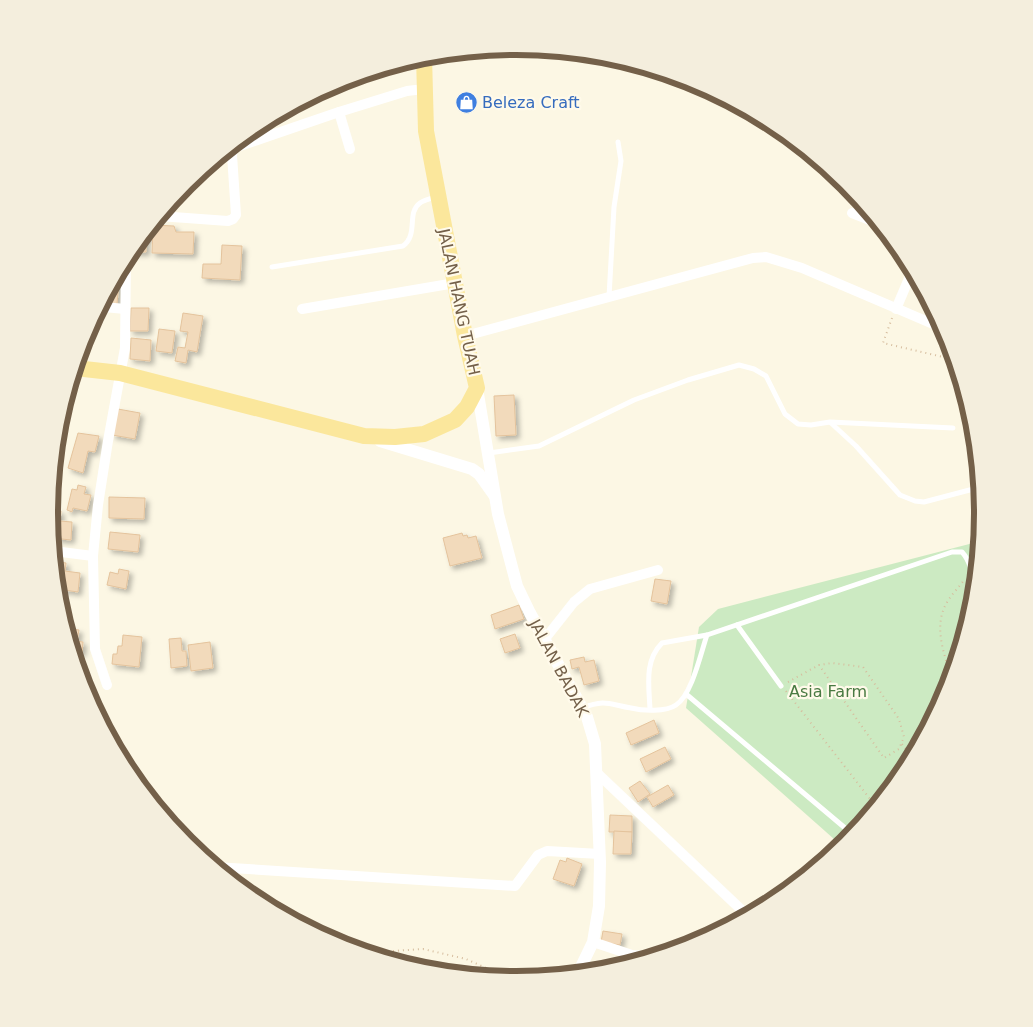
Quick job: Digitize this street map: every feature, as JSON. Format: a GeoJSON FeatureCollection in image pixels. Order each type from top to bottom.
{"type":"FeatureCollection","features":[{"type":"Feature","properties":{"kind":"main road","name":"JALAN HANG TUAH"},"geometry":{"type":"LineString","coordinates":[[81,369],[120,373],[364,436],[395,437],[424,434],[455,420],[467,407],[477,388],[465,336],[426,131],[424,65]]}},
{"type":"Feature","properties":{"kind":"street"},"geometry":{"type":"LineString","coordinates":[[251,140],[407,91],[424,89]]}},
{"type":"Feature","properties":{"kind":"street"},"geometry":{"type":"LineString","coordinates":[[339,112],[350,149]]}},
{"type":"Feature","properties":{"kind":"street"},"geometry":{"type":"LineString","coordinates":[[167,217],[228,221],[233,219],[236,215],[232,154]]}},
{"type":"Feature","properties":{"kind":"street"},"geometry":{"type":"LineString","coordinates":[[852,213],[868,219]]}},
{"type":"Feature","properties":{"kind":"street"},"geometry":{"type":"LineString","coordinates":[[465,336],[753,258],[766,257],[802,268],[934,324]]}},
{"type":"Feature","properties":{"kind":"street"},"geometry":{"type":"LineString","coordinates":[[107,685],[95,650],[93,556],[98,505],[125,348],[126,274]]}},
{"type":"Feature","properties":{"kind":"street"},"geometry":{"type":"LineString","coordinates":[[896,308],[910,277]]}},
{"type":"Feature","properties":{"kind":"street"},"geometry":{"type":"LineString","coordinates":[[302,309],[455,283]]}},
{"type":"Feature","properties":{"kind":"street"},"geometry":{"type":"LineString","coordinates":[[107,307],[125,309]]}},
{"type":"Feature","properties":{"kind":"street","name":"JALAN BADAK"},"geometry":{"type":"LineString","coordinates":[[477,388],[495,497],[517,586],[544,640],[587,717],[594,744],[600,854],[599,906],[593,942],[581,967]]}},
{"type":"Feature","properties":{"kind":"street"},"geometry":{"type":"LineString","coordinates":[[364,436],[472,469],[479,474],[495,497]]}},
{"type":"Feature","properties":{"kind":"street"},"geometry":{"type":"LineString","coordinates":[[60,552],[93,556]]}},
{"type":"Feature","properties":{"kind":"street"},"geometry":{"type":"LineString","coordinates":[[544,640],[574,602],[590,589],[658,570]]}},
{"type":"Feature","properties":{"kind":"street"},"geometry":{"type":"LineString","coordinates":[[597,773],[744,912]]}},
{"type":"Feature","properties":{"kind":"street"},"geometry":{"type":"LineString","coordinates":[[226,868],[515,886],[538,855],[547,851],[600,854]]}},
{"type":"Feature","properties":{"kind":"street"},"geometry":{"type":"LineString","coordinates":[[593,942],[637,955]]}},
{"type":"Feature","properties":{"kind":"lane"},"geometry":{"type":"LineString","coordinates":[[610,298],[614,207],[620,161],[618,142]]}},
{"type":"Feature","properties":{"kind":"lane"},"geometry":{"type":"LineString","coordinates":[[272,267],[404,246],[408,243],[412,234],[414,210],[420,203],[438,196]]}},
{"type":"Feature","properties":{"kind":"lane"},"geometry":{"type":"LineString","coordinates":[[489,453],[539,446],[634,400],[688,380],[739,365],[754,369],[766,376],[785,414],[798,424],[810,425],[830,422],[953,428]]}},
{"type":"Feature","properties":{"kind":"lane"},"geometry":{"type":"LineString","coordinates":[[830,422],[856,446],[900,495],[915,501],[924,502],[974,490]]}},
{"type":"Feature","properties":{"kind":"lane"},"geometry":{"type":"LineString","coordinates":[[650,709],[649,666],[657,648],[662,643],[707,635],[952,552],[962,552],[972,568]]}},
{"type":"Feature","properties":{"kind":"lane"},"geometry":{"type":"LineString","coordinates":[[736,625],[781,686]]}},
{"type":"Feature","properties":{"kind":"lane"},"geometry":{"type":"LineString","coordinates":[[582,708],[598,702],[606,702],[632,709],[666,709],[677,704],[686,694],[707,635]]}},
{"type":"Feature","properties":{"kind":"lane"},"geometry":{"type":"LineString","coordinates":[[686,694],[848,830]]}},
{"type":"Feature","properties":{"kind":"path"},"geometry":{"type":"LineString","coordinates":[[896,308],[882,344],[948,358]]}},
{"type":"Feature","properties":{"kind":"path"},"geometry":{"type":"LineString","coordinates":[[948,668],[941,644],[940,622],[946,605],[971,570]]}},
{"type":"Feature","properties":{"kind":"path"},"geometry":{"type":"LineString","coordinates":[[819,665],[884,758],[899,749],[904,737],[898,719],[863,667],[832,664],[819,665],[781,686],[872,803]]}},
{"type":"Feature","properties":{"kind":"path"},"geometry":{"type":"LineString","coordinates":[[901,743],[908,752]]}},
{"type":"Feature","properties":{"kind":"path"},"geometry":{"type":"LineString","coordinates":[[382,952],[423,949],[466,958],[494,971]]}},
{"type":"Feature","properties":{"kind":"green space","name":"Asia Farm"},"geometry":{"type":"Polygon","coordinates":[[[974,543],[966,603],[959,632],[951,661],[928,716],[914,743],[880,793],[837,842],[686,708],[699,627],[718,609],[974,543]]]}},
{"type":"Feature","properties":{"kind":"building"},"geometry":{"type":"Polygon","coordinates":[[[160,225],[174,226],[176,232],[194,232],[193,254],[152,253],[153,234],[160,225]]]}},
{"type":"Feature","properties":{"kind":"building"},"geometry":{"type":"Polygon","coordinates":[[[146,244],[146,252],[140,252],[146,244]]]}},
{"type":"Feature","properties":{"kind":"building"},"geometry":{"type":"Polygon","coordinates":[[[222,245],[242,246],[240,280],[202,278],[203,264],[221,264],[222,245]]]}},
{"type":"Feature","properties":{"kind":"building"},"geometry":{"type":"Polygon","coordinates":[[[119,285],[117,304],[109,303],[119,285]]]}},
{"type":"Feature","properties":{"kind":"building"},"geometry":{"type":"Polygon","coordinates":[[[131,308],[149,308],[148,331],[130,331],[131,308]]]}},
{"type":"Feature","properties":{"kind":"building"},"geometry":{"type":"Polygon","coordinates":[[[183,313],[203,316],[197,352],[188,350],[186,363],[175,361],[178,347],[185,348],[188,332],[180,331],[183,313]]]}},
{"type":"Feature","properties":{"kind":"building"},"geometry":{"type":"Polygon","coordinates":[[[159,329],[175,331],[172,353],[156,351],[159,329]]]}},
{"type":"Feature","properties":{"kind":"building"},"geometry":{"type":"Polygon","coordinates":[[[131,338],[151,340],[150,361],[130,359],[131,338]]]}},
{"type":"Feature","properties":{"kind":"building"},"geometry":{"type":"Polygon","coordinates":[[[514,395],[516,435],[496,436],[494,396],[514,395]]]}},
{"type":"Feature","properties":{"kind":"building"},"geometry":{"type":"Polygon","coordinates":[[[118,409],[140,413],[135,439],[112,435],[118,409]]]}},
{"type":"Feature","properties":{"kind":"building"},"geometry":{"type":"Polygon","coordinates":[[[78,433],[99,436],[95,452],[88,451],[83,473],[68,468],[78,433]]]}},
{"type":"Feature","properties":{"kind":"building"},"geometry":{"type":"Polygon","coordinates":[[[78,485],[86,487],[84,494],[91,495],[87,511],[73,508],[72,512],[67,510],[72,489],[77,490],[78,485]]]}},
{"type":"Feature","properties":{"kind":"building"},"geometry":{"type":"Polygon","coordinates":[[[109,497],[145,498],[144,519],[109,518],[109,497]]]}},
{"type":"Feature","properties":{"kind":"building"},"geometry":{"type":"Polygon","coordinates":[[[58,511],[61,511],[60,521],[72,522],[71,540],[59,539],[58,511]]]}},
{"type":"Feature","properties":{"kind":"building"},"geometry":{"type":"Polygon","coordinates":[[[110,532],[140,535],[138,552],[108,549],[110,532]]]}},
{"type":"Feature","properties":{"kind":"building"},"geometry":{"type":"Polygon","coordinates":[[[462,533],[463,536],[467,535],[468,538],[476,536],[482,558],[450,566],[443,538],[462,533]]]}},
{"type":"Feature","properties":{"kind":"building"},"geometry":{"type":"Polygon","coordinates":[[[61,562],[66,563],[65,571],[80,573],[78,592],[65,590],[61,562]]]}},
{"type":"Feature","properties":{"kind":"building"},"geometry":{"type":"Polygon","coordinates":[[[119,569],[129,571],[126,589],[107,585],[110,572],[118,574],[119,569]]]}},
{"type":"Feature","properties":{"kind":"building"},"geometry":{"type":"Polygon","coordinates":[[[655,579],[671,581],[667,604],[651,601],[655,579]]]}},
{"type":"Feature","properties":{"kind":"building"},"geometry":{"type":"Polygon","coordinates":[[[519,605],[524,619],[495,629],[491,615],[519,605]]]}},
{"type":"Feature","properties":{"kind":"building"},"geometry":{"type":"Polygon","coordinates":[[[73,629],[79,630],[77,641],[83,642],[82,653],[80,653],[73,629]]]}},
{"type":"Feature","properties":{"kind":"building"},"geometry":{"type":"Polygon","coordinates":[[[515,634],[520,648],[505,653],[500,639],[515,634]]]}},
{"type":"Feature","properties":{"kind":"building"},"geometry":{"type":"Polygon","coordinates":[[[123,635],[142,637],[139,667],[112,664],[113,654],[117,654],[118,646],[122,646],[123,635]]]}},
{"type":"Feature","properties":{"kind":"building"},"geometry":{"type":"Polygon","coordinates":[[[181,638],[182,651],[186,651],[187,666],[171,668],[169,639],[181,638]]]}},
{"type":"Feature","properties":{"kind":"building"},"geometry":{"type":"Polygon","coordinates":[[[210,642],[213,668],[191,671],[188,645],[210,642]]]}},
{"type":"Feature","properties":{"kind":"building"},"geometry":{"type":"Polygon","coordinates":[[[584,657],[585,662],[594,660],[599,681],[584,685],[579,667],[572,669],[570,660],[584,657]]]}},
{"type":"Feature","properties":{"kind":"building"},"geometry":{"type":"Polygon","coordinates":[[[654,720],[659,733],[631,745],[626,733],[654,720]]]}},
{"type":"Feature","properties":{"kind":"building"},"geometry":{"type":"Polygon","coordinates":[[[665,747],[671,759],[646,772],[640,759],[665,747]]]}},
{"type":"Feature","properties":{"kind":"building"},"geometry":{"type":"Polygon","coordinates":[[[640,781],[650,794],[638,802],[629,788],[640,781]]]}},
{"type":"Feature","properties":{"kind":"building"},"geometry":{"type":"Polygon","coordinates":[[[668,785],[674,795],[653,807],[647,797],[668,785]]]}},
{"type":"Feature","properties":{"kind":"building"},"geometry":{"type":"Polygon","coordinates":[[[610,815],[632,816],[632,832],[609,832],[610,815]]]}},
{"type":"Feature","properties":{"kind":"building"},"geometry":{"type":"Polygon","coordinates":[[[614,831],[632,832],[631,854],[613,854],[614,831]]]}},
{"type":"Feature","properties":{"kind":"building"},"geometry":{"type":"Polygon","coordinates":[[[567,858],[582,864],[574,886],[553,879],[560,860],[566,862],[567,858]]]}},
{"type":"Feature","properties":{"kind":"building"},"geometry":{"type":"Polygon","coordinates":[[[603,931],[622,934],[620,945],[601,942],[603,931]]]}},
{"type":"Feature","properties":{"kind":"place","name":"Beleza Craft"},"geometry":{"type":"Point","coordinates":[466,102]}}]}
